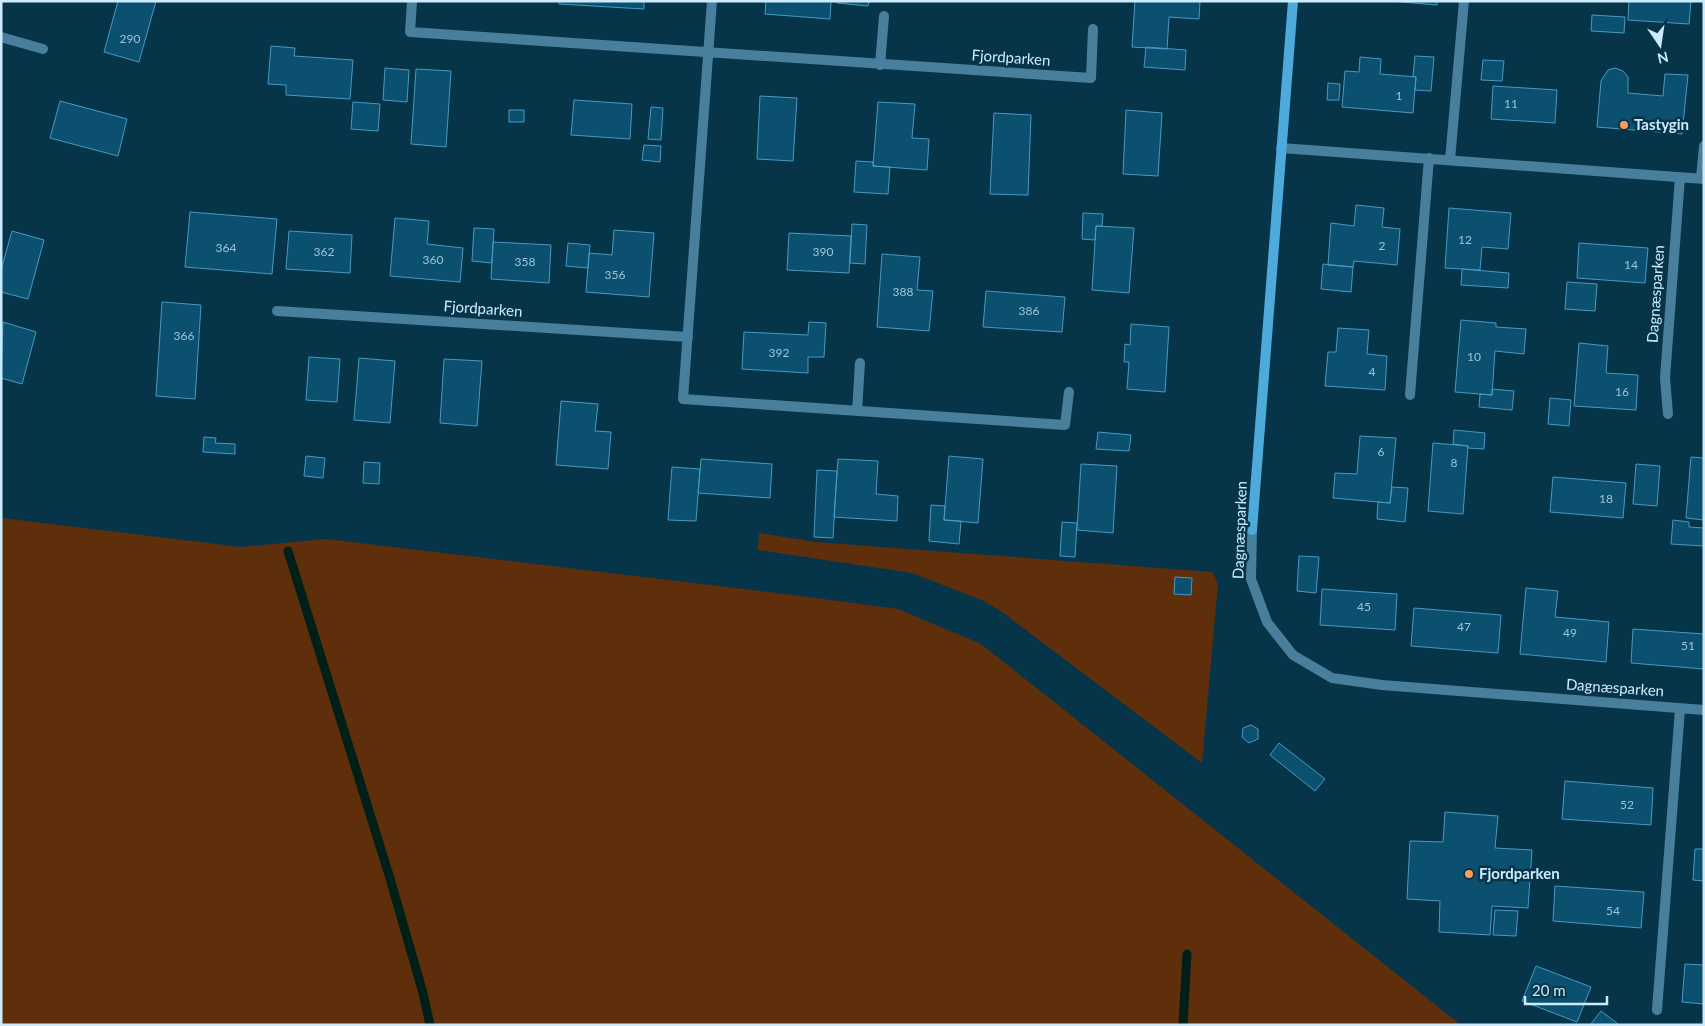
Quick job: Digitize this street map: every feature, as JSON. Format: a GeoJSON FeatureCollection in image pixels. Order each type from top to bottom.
{"type":"FeatureCollection","features":[{"type":"Feature","properties":{"kind":"street","name":"Fjordparken"},"geometry":{"type":"LineString","coordinates":[[412,1],[410,32],[1091,78],[1093,29]]}},
{"type":"Feature","properties":{"kind":"street"},"geometry":{"type":"LineString","coordinates":[[712,1],[683,399],[1065,425],[1068,392]]}},
{"type":"Feature","properties":{"kind":"street"},"geometry":{"type":"LineString","coordinates":[[1293,1],[1281,148],[1702,179],[1704,146]]}},
{"type":"Feature","properties":{"kind":"street"},"geometry":{"type":"LineString","coordinates":[[1450,160],[1464,1]]}},
{"type":"Feature","properties":{"kind":"street"},"geometry":{"type":"LineString","coordinates":[[880,65],[884,16]]}},
{"type":"Feature","properties":{"kind":"street"},"geometry":{"type":"LineString","coordinates":[[1,37],[43,49]]}},
{"type":"Feature","properties":{"kind":"street","name":"Dagnæsparken"},"geometry":{"type":"LineString","coordinates":[[1281,148],[1252,530],[1251,579],[1267,622],[1293,655],[1332,678],[1382,685],[1704,710]]}},
{"type":"Feature","properties":{"kind":"street"},"geometry":{"type":"LineString","coordinates":[[1410,395],[1429,158]]}},
{"type":"Feature","properties":{"kind":"street","name":"Dagnæsparken"},"geometry":{"type":"LineString","coordinates":[[1668,414],[1665,378],[1680,177]]}},
{"type":"Feature","properties":{"kind":"street","name":"Fjordparken"},"geometry":{"type":"LineString","coordinates":[[277,311],[688,337]]}},
{"type":"Feature","properties":{"kind":"street"},"geometry":{"type":"LineString","coordinates":[[857,411],[860,363]]}},
{"type":"Feature","properties":{"kind":"street","name":"Dagnæsparken"},"geometry":{"type":"LineString","coordinates":[[1657,1010],[1680,709]]}},
{"type":"Feature","properties":{"kind":"shaded area"},"geometry":{"type":"Polygon","coordinates":[[[1,518],[241,547],[326,539],[898,609],[981,644],[1461,1025],[1,1025],[1,518]]]}},
{"type":"Feature","properties":{"kind":"shaded area"},"geometry":{"type":"Polygon","coordinates":[[[759,533],[815,542],[1212,572],[1218,583],[1202,763],[1002,612],[984,601],[912,573],[758,550],[759,533]]]}},
{"type":"Feature","properties":{"kind":"building"},"geometry":{"type":"Polygon","coordinates":[[[118,1],[156,1],[139,62],[104,52],[118,1]]]}},
{"type":"Feature","properties":{"kind":"building"},"geometry":{"type":"Polygon","coordinates":[[[559,1],[644,1],[644,9],[559,4],[559,1]]]}},
{"type":"Feature","properties":{"kind":"building"},"geometry":{"type":"Polygon","coordinates":[[[766,1],[831,1],[830,19],[765,14],[766,1]]]}},
{"type":"Feature","properties":{"kind":"building"},"geometry":{"type":"Polygon","coordinates":[[[837,1],[869,1],[868,6],[837,3],[837,1]]]}},
{"type":"Feature","properties":{"kind":"building"},"geometry":{"type":"Polygon","coordinates":[[[1135,1],[1200,1],[1199,19],[1169,17],[1167,49],[1132,47],[1135,1]]]}},
{"type":"Feature","properties":{"kind":"building"},"geometry":{"type":"Polygon","coordinates":[[[1390,1],[1437,1],[1437,5],[1390,1]]]}},
{"type":"Feature","properties":{"kind":"building"},"geometry":{"type":"Polygon","coordinates":[[[1629,1],[1691,1],[1689,24],[1628,20],[1629,1]]]}},
{"type":"Feature","properties":{"kind":"building"},"geometry":{"type":"Polygon","coordinates":[[[1592,15],[1625,17],[1624,33],[1591,31],[1592,15]]]}},
{"type":"Feature","properties":{"kind":"building"},"geometry":{"type":"Polygon","coordinates":[[[271,46],[295,48],[294,56],[353,60],[350,99],[286,95],[286,85],[268,84],[271,46]]]}},
{"type":"Feature","properties":{"kind":"building"},"geometry":{"type":"Polygon","coordinates":[[[1146,47],[1186,50],[1185,70],[1144,67],[1146,47]]]}},
{"type":"Feature","properties":{"kind":"building"},"geometry":{"type":"Polygon","coordinates":[[[1415,56],[1434,57],[1431,91],[1415,90],[1416,77],[1413,76],[1415,56]]]}},
{"type":"Feature","properties":{"kind":"building"},"geometry":{"type":"Polygon","coordinates":[[[1360,57],[1381,59],[1380,74],[1416,77],[1413,113],[1342,107],[1345,71],[1359,72],[1360,57]]]}},
{"type":"Feature","properties":{"kind":"building"},"geometry":{"type":"Polygon","coordinates":[[[1483,60],[1504,61],[1502,81],[1481,80],[1483,60]]]}},
{"type":"Feature","properties":{"kind":"building"},"geometry":{"type":"Polygon","coordinates":[[[385,68],[409,70],[407,102],[383,100],[385,68]]]}},
{"type":"Feature","properties":{"kind":"building"},"geometry":{"type":"Polygon","coordinates":[[[1615,68],[1623,71],[1628,77],[1628,93],[1663,96],[1665,74],[1688,75],[1682,134],[1597,127],[1601,81],[1608,70],[1615,68]]]}},
{"type":"Feature","properties":{"kind":"building"},"geometry":{"type":"Polygon","coordinates":[[[416,69],[451,71],[446,147],[411,144],[416,69]]]}},
{"type":"Feature","properties":{"kind":"building"},"geometry":{"type":"Polygon","coordinates":[[[1328,83],[1340,84],[1339,100],[1327,100],[1328,83]]]}},
{"type":"Feature","properties":{"kind":"building"},"geometry":{"type":"Polygon","coordinates":[[[1493,86],[1557,90],[1555,123],[1491,119],[1493,86]]]}},
{"type":"Feature","properties":{"kind":"building"},"geometry":{"type":"Polygon","coordinates":[[[760,96],[797,98],[793,161],[757,159],[760,96]]]}},
{"type":"Feature","properties":{"kind":"building"},"geometry":{"type":"Polygon","coordinates":[[[574,100],[632,104],[630,139],[571,135],[574,100]]]}},
{"type":"Feature","properties":{"kind":"building"},"geometry":{"type":"Polygon","coordinates":[[[60,101],[127,119],[118,156],[50,138],[60,101]]]}},
{"type":"Feature","properties":{"kind":"building"},"geometry":{"type":"Polygon","coordinates":[[[353,102],[380,104],[378,131],[351,129],[353,102]]]}},
{"type":"Feature","properties":{"kind":"building"},"geometry":{"type":"Polygon","coordinates":[[[878,102],[915,104],[912,138],[929,139],[927,170],[873,166],[878,102]]]}},
{"type":"Feature","properties":{"kind":"building"},"geometry":{"type":"Polygon","coordinates":[[[651,107],[663,108],[661,140],[648,139],[651,107]]]}},
{"type":"Feature","properties":{"kind":"building"},"geometry":{"type":"Polygon","coordinates":[[[509,110],[524,110],[524,122],[509,122],[509,110]]]}},
{"type":"Feature","properties":{"kind":"building"},"geometry":{"type":"Polygon","coordinates":[[[1126,110],[1162,113],[1158,176],[1123,174],[1126,110]]]}},
{"type":"Feature","properties":{"kind":"building"},"geometry":{"type":"Polygon","coordinates":[[[994,113],[1031,115],[1028,195],[990,194],[994,113]]]}},
{"type":"Feature","properties":{"kind":"building"},"geometry":{"type":"Polygon","coordinates":[[[644,145],[661,146],[660,162],[642,160],[644,145]]]}},
{"type":"Feature","properties":{"kind":"building"},"geometry":{"type":"Polygon","coordinates":[[[856,161],[873,162],[873,166],[890,167],[888,194],[854,192],[856,161]]]}},
{"type":"Feature","properties":{"kind":"building"},"geometry":{"type":"Polygon","coordinates":[[[1356,205],[1384,208],[1382,227],[1400,229],[1397,265],[1354,261],[1353,267],[1328,265],[1331,223],[1354,226],[1356,205]]]}},
{"type":"Feature","properties":{"kind":"building"},"geometry":{"type":"Polygon","coordinates":[[[1449,208],[1511,213],[1508,249],[1482,247],[1480,270],[1445,268],[1449,208]]]}},
{"type":"Feature","properties":{"kind":"building"},"geometry":{"type":"Polygon","coordinates":[[[190,212],[277,219],[272,274],[185,267],[190,212]]]}},
{"type":"Feature","properties":{"kind":"building"},"geometry":{"type":"Polygon","coordinates":[[[1083,213],[1103,214],[1102,226],[1096,226],[1095,240],[1082,239],[1083,213]]]}},
{"type":"Feature","properties":{"kind":"building"},"geometry":{"type":"Polygon","coordinates":[[[395,218],[429,221],[427,244],[463,248],[460,282],[390,276],[395,218]]]}},
{"type":"Feature","properties":{"kind":"building"},"geometry":{"type":"Polygon","coordinates":[[[852,224],[867,225],[865,264],[850,263],[852,224]]]}},
{"type":"Feature","properties":{"kind":"building"},"geometry":{"type":"Polygon","coordinates":[[[1096,226],[1134,228],[1129,293],[1092,290],[1096,226]]]}},
{"type":"Feature","properties":{"kind":"building"},"geometry":{"type":"Polygon","coordinates":[[[474,228],[494,229],[492,263],[472,261],[474,228]]]}},
{"type":"Feature","properties":{"kind":"building"},"geometry":{"type":"Polygon","coordinates":[[[614,230],[654,233],[649,297],[586,292],[589,253],[612,255],[614,230]]]}},
{"type":"Feature","properties":{"kind":"building"},"geometry":{"type":"Polygon","coordinates":[[[12,231],[44,240],[28,299],[1,292],[1,270],[12,231]]]}},
{"type":"Feature","properties":{"kind":"building"},"geometry":{"type":"Polygon","coordinates":[[[289,231],[352,235],[350,273],[286,269],[289,231]]]}},
{"type":"Feature","properties":{"kind":"building"},"geometry":{"type":"Polygon","coordinates":[[[789,233],[851,236],[849,273],[787,270],[789,233]]]}},
{"type":"Feature","properties":{"kind":"building"},"geometry":{"type":"Polygon","coordinates":[[[493,242],[551,245],[549,283],[491,279],[493,242]]]}},
{"type":"Feature","properties":{"kind":"building"},"geometry":{"type":"Polygon","coordinates":[[[568,243],[590,245],[588,268],[566,266],[568,243]]]}},
{"type":"Feature","properties":{"kind":"building"},"geometry":{"type":"Polygon","coordinates":[[[1579,243],[1648,248],[1645,283],[1577,278],[1579,243]]]}},
{"type":"Feature","properties":{"kind":"building"},"geometry":{"type":"Polygon","coordinates":[[[882,254],[920,257],[917,290],[933,291],[929,331],[877,327],[882,254]]]}},
{"type":"Feature","properties":{"kind":"building"},"geometry":{"type":"Polygon","coordinates":[[[1323,264],[1353,267],[1351,292],[1321,289],[1323,264]]]}},
{"type":"Feature","properties":{"kind":"building"},"geometry":{"type":"Polygon","coordinates":[[[1462,269],[1509,273],[1508,288],[1461,285],[1462,269]]]}},
{"type":"Feature","properties":{"kind":"building"},"geometry":{"type":"Polygon","coordinates":[[[1567,282],[1597,284],[1595,311],[1565,309],[1567,282]]]}},
{"type":"Feature","properties":{"kind":"building"},"geometry":{"type":"Polygon","coordinates":[[[986,291],[1065,297],[1062,332],[983,327],[986,291]]]}},
{"type":"Feature","properties":{"kind":"building"},"geometry":{"type":"Polygon","coordinates":[[[162,302],[201,305],[195,399],[156,396],[162,302]]]}},
{"type":"Feature","properties":{"kind":"building"},"geometry":{"type":"Polygon","coordinates":[[[1461,320],[1496,323],[1496,327],[1526,329],[1524,354],[1495,351],[1492,395],[1455,392],[1461,320]]]}},
{"type":"Feature","properties":{"kind":"building"},"geometry":{"type":"Polygon","coordinates":[[[3,322],[36,332],[22,384],[1,378],[3,322]]]}},
{"type":"Feature","properties":{"kind":"building"},"geometry":{"type":"Polygon","coordinates":[[[809,322],[826,323],[824,357],[808,357],[808,373],[742,369],[744,332],[808,335],[809,322]]]}},
{"type":"Feature","properties":{"kind":"building"},"geometry":{"type":"Polygon","coordinates":[[[1131,324],[1169,327],[1165,392],[1127,389],[1129,362],[1124,362],[1125,344],[1130,345],[1131,324]]]}},
{"type":"Feature","properties":{"kind":"building"},"geometry":{"type":"Polygon","coordinates":[[[1338,328],[1369,330],[1367,354],[1387,356],[1385,390],[1325,386],[1328,352],[1336,352],[1338,328]]]}},
{"type":"Feature","properties":{"kind":"building"},"geometry":{"type":"Polygon","coordinates":[[[1579,343],[1608,346],[1606,373],[1638,375],[1636,410],[1574,406],[1579,343]]]}},
{"type":"Feature","properties":{"kind":"building"},"geometry":{"type":"Polygon","coordinates":[[[309,357],[340,359],[337,402],[306,400],[309,357]]]}},
{"type":"Feature","properties":{"kind":"building"},"geometry":{"type":"Polygon","coordinates":[[[359,358],[395,361],[390,423],[354,420],[359,358]]]}},
{"type":"Feature","properties":{"kind":"building"},"geometry":{"type":"Polygon","coordinates":[[[444,359],[482,361],[477,426],[440,423],[444,359]]]}},
{"type":"Feature","properties":{"kind":"building"},"geometry":{"type":"Polygon","coordinates":[[[1492,389],[1514,391],[1512,410],[1479,407],[1480,394],[1492,395],[1492,389]]]}},
{"type":"Feature","properties":{"kind":"building"},"geometry":{"type":"Polygon","coordinates":[[[1550,398],[1571,400],[1569,426],[1548,424],[1550,398]]]}},
{"type":"Feature","properties":{"kind":"building"},"geometry":{"type":"Polygon","coordinates":[[[561,401],[598,404],[595,431],[611,432],[608,469],[556,465],[561,401]]]}},
{"type":"Feature","properties":{"kind":"building"},"geometry":{"type":"Polygon","coordinates":[[[1454,430],[1485,433],[1484,449],[1468,448],[1468,446],[1453,444],[1454,430]]]}},
{"type":"Feature","properties":{"kind":"building"},"geometry":{"type":"Polygon","coordinates":[[[1098,432],[1131,435],[1129,451],[1096,449],[1098,432]]]}},
{"type":"Feature","properties":{"kind":"building"},"geometry":{"type":"Polygon","coordinates":[[[1360,436],[1396,438],[1390,503],[1333,498],[1335,473],[1357,474],[1360,436]]]}},
{"type":"Feature","properties":{"kind":"building"},"geometry":{"type":"Polygon","coordinates":[[[204,437],[216,438],[215,443],[235,444],[235,454],[203,452],[204,437]]]}},
{"type":"Feature","properties":{"kind":"building"},"geometry":{"type":"Polygon","coordinates":[[[1433,443],[1468,446],[1463,514],[1428,511],[1433,443]]]}},
{"type":"Feature","properties":{"kind":"building"},"geometry":{"type":"Polygon","coordinates":[[[306,456],[325,458],[323,478],[304,476],[306,456]]]}},
{"type":"Feature","properties":{"kind":"building"},"geometry":{"type":"Polygon","coordinates":[[[949,456],[983,459],[978,523],[944,520],[949,456]]]}},
{"type":"Feature","properties":{"kind":"building"},"geometry":{"type":"Polygon","coordinates":[[[1691,457],[1704,458],[1704,520],[1686,518],[1691,457]]]}},
{"type":"Feature","properties":{"kind":"building"},"geometry":{"type":"Polygon","coordinates":[[[701,459],[772,464],[770,498],[698,493],[701,459]]]}},
{"type":"Feature","properties":{"kind":"building"},"geometry":{"type":"Polygon","coordinates":[[[838,459],[878,461],[876,494],[898,496],[897,521],[834,517],[838,459]]]}},
{"type":"Feature","properties":{"kind":"building"},"geometry":{"type":"Polygon","coordinates":[[[364,462],[380,463],[379,484],[363,483],[364,462]]]}},
{"type":"Feature","properties":{"kind":"building"},"geometry":{"type":"Polygon","coordinates":[[[1081,464],[1117,466],[1113,533],[1077,530],[1081,464]]]}},
{"type":"Feature","properties":{"kind":"building"},"geometry":{"type":"Polygon","coordinates":[[[1636,464],[1660,466],[1657,506],[1633,504],[1636,464]]]}},
{"type":"Feature","properties":{"kind":"building"},"geometry":{"type":"Polygon","coordinates":[[[672,467],[700,469],[696,521],[668,520],[672,467]]]}},
{"type":"Feature","properties":{"kind":"building"},"geometry":{"type":"Polygon","coordinates":[[[817,470],[837,471],[833,538],[814,537],[817,470]]]}},
{"type":"Feature","properties":{"kind":"building"},"geometry":{"type":"Polygon","coordinates":[[[1553,477],[1626,483],[1623,518],[1550,512],[1553,477]]]}},
{"type":"Feature","properties":{"kind":"building"},"geometry":{"type":"Polygon","coordinates":[[[1392,487],[1408,488],[1405,522],[1377,519],[1378,502],[1390,503],[1392,487]]]}},
{"type":"Feature","properties":{"kind":"building"},"geometry":{"type":"Polygon","coordinates":[[[931,505],[945,506],[944,520],[961,521],[959,544],[929,541],[931,505]]]}},
{"type":"Feature","properties":{"kind":"building"},"geometry":{"type":"Polygon","coordinates":[[[1673,520],[1689,522],[1689,527],[1704,528],[1704,546],[1671,544],[1673,520]]]}},
{"type":"Feature","properties":{"kind":"building"},"geometry":{"type":"Polygon","coordinates":[[[1062,522],[1077,523],[1075,557],[1060,556],[1062,522]]]}},
{"type":"Feature","properties":{"kind":"building"},"geometry":{"type":"Polygon","coordinates":[[[1299,556],[1319,557],[1316,593],[1297,591],[1299,556]]]}},
{"type":"Feature","properties":{"kind":"building"},"geometry":{"type":"Polygon","coordinates":[[[1175,577],[1192,578],[1191,595],[1174,594],[1175,577]]]}},
{"type":"Feature","properties":{"kind":"building"},"geometry":{"type":"Polygon","coordinates":[[[1526,588],[1558,591],[1555,617],[1609,622],[1606,662],[1520,654],[1526,588]]]}},
{"type":"Feature","properties":{"kind":"building"},"geometry":{"type":"Polygon","coordinates":[[[1322,589],[1397,594],[1395,630],[1320,625],[1322,589]]]}},
{"type":"Feature","properties":{"kind":"building"},"geometry":{"type":"Polygon","coordinates":[[[1414,608],[1501,615],[1498,653],[1411,646],[1414,608]]]}},
{"type":"Feature","properties":{"kind":"building"},"geometry":{"type":"Polygon","coordinates":[[[1633,629],[1704,634],[1704,669],[1631,663],[1633,629]]]}},
{"type":"Feature","properties":{"kind":"building"},"geometry":{"type":"Polygon","coordinates":[[[1251,725],[1258,729],[1258,739],[1249,743],[1242,737],[1243,728],[1251,725]]]}},
{"type":"Feature","properties":{"kind":"building"},"geometry":{"type":"Polygon","coordinates":[[[1279,743],[1325,779],[1315,791],[1270,755],[1279,743]]]}},
{"type":"Feature","properties":{"kind":"building"},"geometry":{"type":"Polygon","coordinates":[[[1565,781],[1653,788],[1651,825],[1562,819],[1565,781]]]}},
{"type":"Feature","properties":{"kind":"building","name":"Fjordparken"},"geometry":{"type":"Polygon","coordinates":[[[1445,812],[1498,816],[1495,848],[1532,850],[1528,908],[1492,906],[1490,935],[1439,932],[1440,901],[1407,899],[1410,841],[1443,842],[1445,812]]]}},
{"type":"Feature","properties":{"kind":"building"},"geometry":{"type":"Polygon","coordinates":[[[1695,849],[1704,849],[1704,881],[1693,880],[1695,849]]]}},
{"type":"Feature","properties":{"kind":"building"},"geometry":{"type":"Polygon","coordinates":[[[1555,886],[1644,892],[1641,928],[1553,921],[1555,886]]]}},
{"type":"Feature","properties":{"kind":"building"},"geometry":{"type":"Polygon","coordinates":[[[1495,910],[1518,911],[1516,936],[1493,935],[1495,910]]]}},
{"type":"Feature","properties":{"kind":"building"},"geometry":{"type":"Polygon","coordinates":[[[1685,964],[1704,965],[1704,1004],[1682,1002],[1685,964]]]}},
{"type":"Feature","properties":{"kind":"building"},"geometry":{"type":"Polygon","coordinates":[[[1536,966],[1591,987],[1577,1022],[1522,1001],[1536,966]]]}},
{"type":"Feature","properties":{"kind":"building"},"geometry":{"type":"Polygon","coordinates":[[[1601,1011],[1618,1024],[1618,1025],[1590,1025],[1601,1011]]]}},
{"type":"Feature","properties":{"kind":"waterway"},"geometry":{"type":"LineString","coordinates":[[288,551],[389,875],[423,993],[430,1025]]}},
{"type":"Feature","properties":{"kind":"waterway"},"geometry":{"type":"LineString","coordinates":[[1183,1025],[1187,954]]}},
{"type":"Feature","properties":{"kind":"place","name":"Tastygin"},"geometry":{"type":"Point","coordinates":[1624,125]}},
{"type":"Feature","properties":{"kind":"place","name":"Fjordparken"},"geometry":{"type":"Point","coordinates":[1469,874]}}]}
